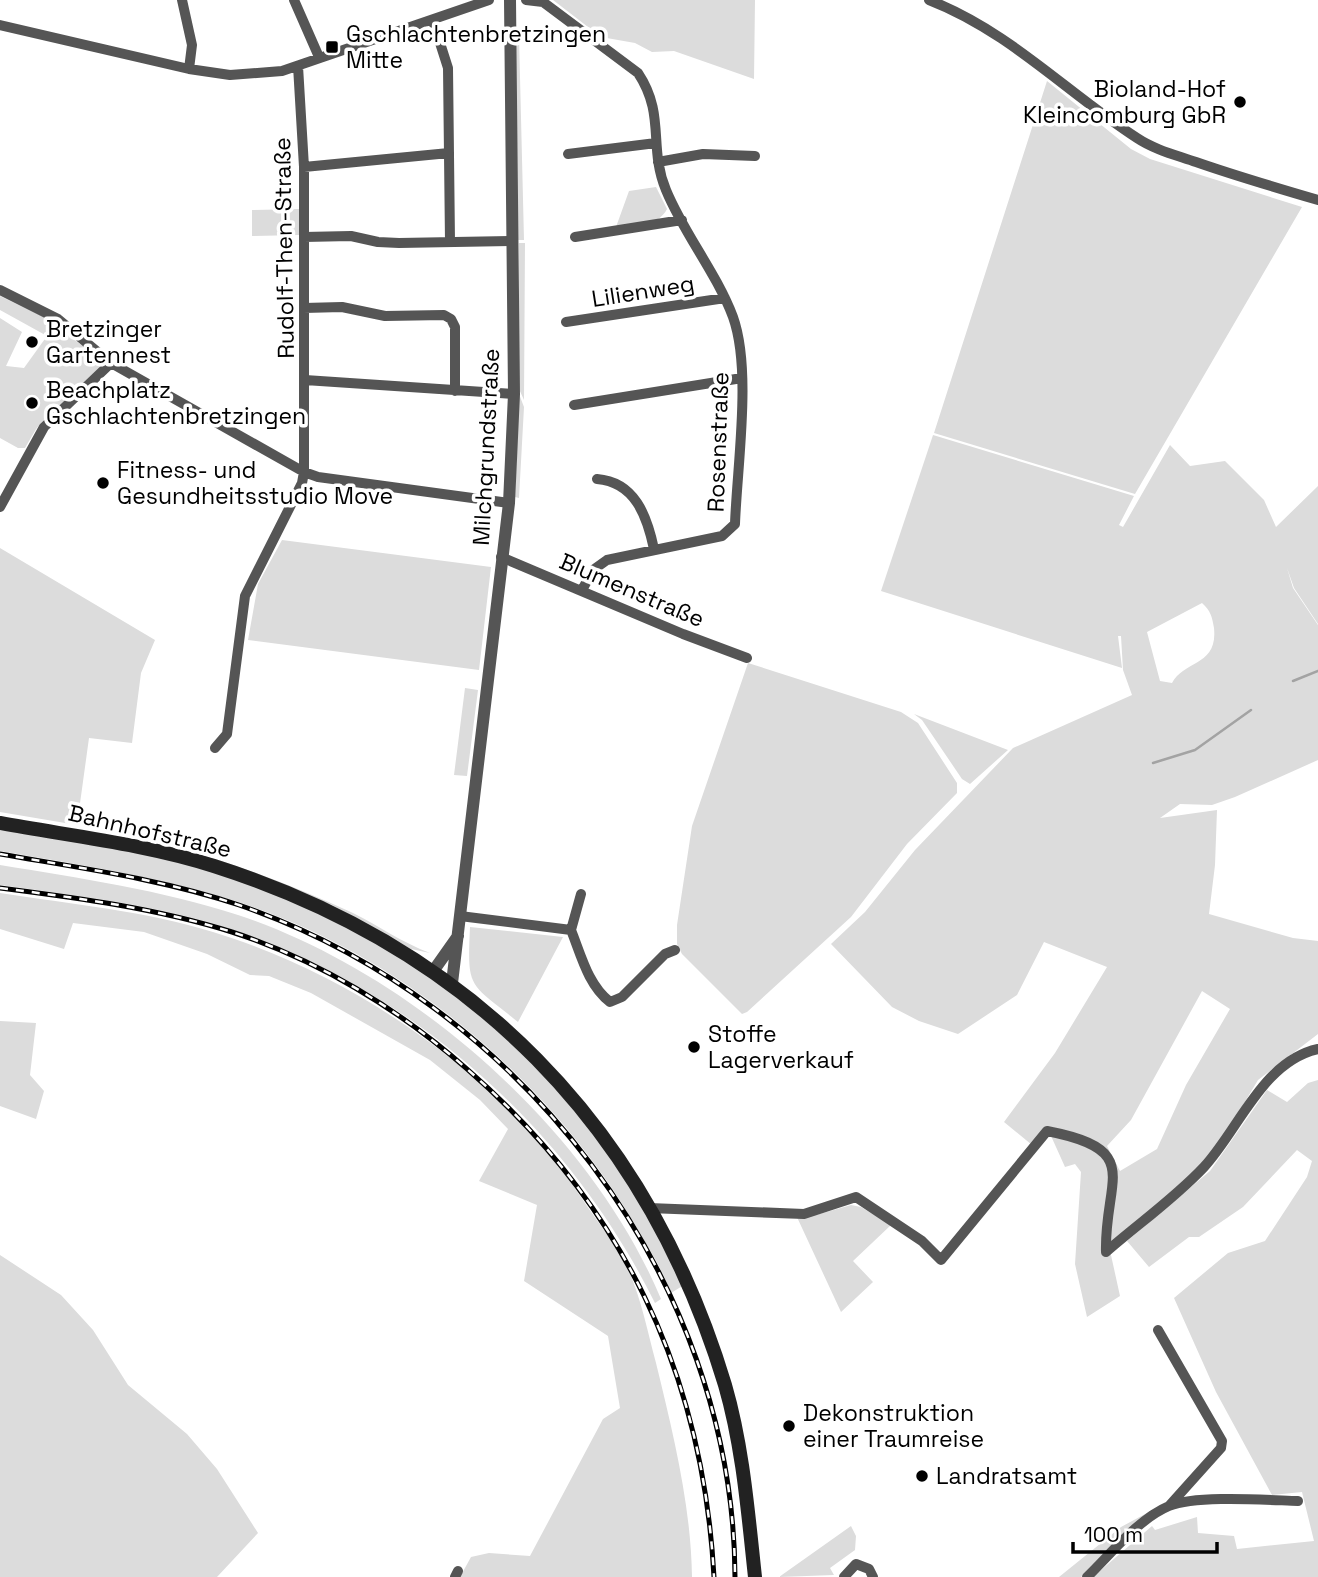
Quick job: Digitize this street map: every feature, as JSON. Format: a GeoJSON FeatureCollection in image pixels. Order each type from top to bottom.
{"type":"FeatureCollection","features":[{"type":"Feature","properties":{"kind":"main road","name":"Bahnhofstraße"},"geometry":{"type":"LineString","coordinates":[[0,823],[212,865],[313,903],[362,926],[434,970],[504,1025],[555,1078],[612,1149],[667,1236],[701,1313],[726,1387],[741,1457],[755,1577]]}},
{"type":"Feature","properties":{"kind":"street"},"geometry":{"type":"LineString","coordinates":[[182,0],[192,45],[189,69]]}},
{"type":"Feature","properties":{"kind":"street"},"geometry":{"type":"LineString","coordinates":[[294,0],[319,57]]}},
{"type":"Feature","properties":{"kind":"street"},"geometry":{"type":"LineString","coordinates":[[0,24],[189,69],[230,75],[282,71],[489,0]]}},
{"type":"Feature","properties":{"kind":"street","name":"Milchgrundstraße"},"geometry":{"type":"LineString","coordinates":[[452,983],[509,503],[514,394],[510,0]]}},
{"type":"Feature","properties":{"kind":"street","name":"Rosenstraße"},"geometry":{"type":"LineString","coordinates":[[526,0],[543,2],[638,73],[655,106],[657,162],[665,190],[725,298],[734,321],[742,378],[735,524],[722,536],[607,560],[593,570],[582,590]]}},
{"type":"Feature","properties":{"kind":"street"},"geometry":{"type":"LineString","coordinates":[[929,0],[963,13],[1005,38],[1122,128],[1154,148],[1254,183],[1315,199]]}},
{"type":"Feature","properties":{"kind":"street"},"geometry":{"type":"LineString","coordinates":[[433,21],[448,68],[450,242]]}},
{"type":"Feature","properties":{"kind":"street","name":"Rudolf-Then-Straße"},"geometry":{"type":"LineString","coordinates":[[215,748],[227,734],[245,596],[302,482],[304,472],[304,167],[298,65]]}},
{"type":"Feature","properties":{"kind":"street"},"geometry":{"type":"LineString","coordinates":[[568,154],[656,144]]}},
{"type":"Feature","properties":{"kind":"street"},"geometry":{"type":"LineString","coordinates":[[304,167],[449,153]]}},
{"type":"Feature","properties":{"kind":"street"},"geometry":{"type":"LineString","coordinates":[[657,162],[703,154],[755,156]]}},
{"type":"Feature","properties":{"kind":"street"},"geometry":{"type":"LineString","coordinates":[[575,237],[681,220]]}},
{"type":"Feature","properties":{"kind":"street"},"geometry":{"type":"LineString","coordinates":[[304,237],[351,236],[378,242],[512,241]]}},
{"type":"Feature","properties":{"kind":"street"},"geometry":{"type":"LineString","coordinates":[[0,290],[58,319],[111,363],[304,472],[509,503]]}},
{"type":"Feature","properties":{"kind":"street","name":"Lilienweg"},"geometry":{"type":"LineString","coordinates":[[566,322],[725,298]]}},
{"type":"Feature","properties":{"kind":"street"},"geometry":{"type":"LineString","coordinates":[[304,307],[342,307],[385,316],[443,315],[451,318],[455,327],[455,391]]}},
{"type":"Feature","properties":{"kind":"street"},"geometry":{"type":"LineString","coordinates":[[0,506],[44,427],[111,363]]}},
{"type":"Feature","properties":{"kind":"street"},"geometry":{"type":"LineString","coordinates":[[574,405],[742,378]]}},
{"type":"Feature","properties":{"kind":"street"},"geometry":{"type":"LineString","coordinates":[[304,380],[514,394]]}},
{"type":"Feature","properties":{"kind":"street"},"geometry":{"type":"LineString","coordinates":[[597,480],[624,488],[637,501],[648,519],[654,549]]}},
{"type":"Feature","properties":{"kind":"street","name":"Blumenstraße"},"geometry":{"type":"LineString","coordinates":[[501,558],[747,658]]}},
{"type":"Feature","properties":{"kind":"street"},"geometry":{"type":"LineString","coordinates":[[581,894],[571,930],[589,975],[600,994],[610,1002],[622,997],[665,954],[675,950]]}},
{"type":"Feature","properties":{"kind":"street"},"geometry":{"type":"LineString","coordinates":[[460,916],[571,930]]}},
{"type":"Feature","properties":{"kind":"street","name":"Milchgrundstraße"},"geometry":{"type":"LineString","coordinates":[[434,970],[458,935]]}},
{"type":"Feature","properties":{"kind":"street"},"geometry":{"type":"LineString","coordinates":[[649,1208],[804,1214],[856,1197],[922,1241],[941,1260],[1047,1131],[1082,1138],[1099,1146],[1111,1160],[1115,1176],[1106,1228],[1106,1252],[1204,1166],[1263,1087],[1284,1065],[1318,1049]]}},
{"type":"Feature","properties":{"kind":"street"},"geometry":{"type":"LineString","coordinates":[[1087,1577],[1143,1524],[1168,1507],[1221,1448],[1222,1441],[1158,1330]]}},
{"type":"Feature","properties":{"kind":"street"},"geometry":{"type":"LineString","coordinates":[[1168,1507],[1191,1502],[1298,1501]]}},
{"type":"Feature","properties":{"kind":"street"},"geometry":{"type":"LineString","coordinates":[[844,1577],[856,1564],[869,1569],[873,1577]]}},
{"type":"Feature","properties":{"kind":"shaded area"},"geometry":{"type":"Polygon","coordinates":[[[553,0],[755,0],[754,79],[674,51],[652,52],[635,43],[601,37],[553,0]]]}},
{"type":"Feature","properties":{"kind":"shaded area"},"geometry":{"type":"Polygon","coordinates":[[[516,36],[519,36],[524,240],[518,240],[516,36]]]}},
{"type":"Feature","properties":{"kind":"shaded area"},"geometry":{"type":"Polygon","coordinates":[[[1047,81],[1131,149],[1150,159],[1302,207],[1135,494],[934,433],[1047,81]]]}},
{"type":"Feature","properties":{"kind":"shaded area"},"geometry":{"type":"Polygon","coordinates":[[[656,187],[667,209],[663,215],[645,224],[616,227],[629,191],[656,187]]]}},
{"type":"Feature","properties":{"kind":"shaded area"},"geometry":{"type":"Polygon","coordinates":[[[299,209],[299,235],[252,236],[252,210],[299,209]]]}},
{"type":"Feature","properties":{"kind":"shaded area"},"geometry":{"type":"Polygon","coordinates":[[[519,243],[525,243],[524,400],[519,389],[519,243]]]}},
{"type":"Feature","properties":{"kind":"shaded area"},"geometry":{"type":"Polygon","coordinates":[[[0,296],[54,322],[63,340],[68,335],[103,361],[94,378],[86,386],[40,424],[25,448],[18,448],[0,438],[0,318],[22,332],[6,366],[24,368],[47,336],[0,310],[0,296]]]}},
{"type":"Feature","properties":{"kind":"shaded area"},"geometry":{"type":"Polygon","coordinates":[[[519,394],[524,407],[519,498],[515,497],[519,394]]]}},
{"type":"Feature","properties":{"kind":"shaded area"},"geometry":{"type":"Polygon","coordinates":[[[933,435],[1134,496],[1119,525],[1123,527],[1170,445],[1190,466],[1225,461],[1264,500],[1276,527],[1318,486],[1318,624],[1294,588],[1287,568],[1293,588],[1318,625],[1318,760],[1212,805],[1180,804],[1160,818],[1217,810],[1215,865],[1209,914],[1293,938],[1318,941],[1318,1034],[1258,1080],[1204,1170],[1109,1246],[1120,1296],[1087,1317],[1075,1264],[1081,1172],[1075,1164],[1065,1167],[1047,1127],[1032,1145],[1004,1122],[1055,1053],[1107,967],[1044,942],[1017,995],[958,1034],[919,1021],[892,1007],[831,944],[865,912],[915,850],[1013,748],[1132,695],[1123,670],[1121,636],[1118,636],[1122,668],[881,591],[933,435]],[[1202,603],[1147,632],[1160,681],[1172,683],[1211,649],[1214,640],[1212,617],[1202,603]],[[1202,991],[1131,1120],[1107,1146],[1120,1171],[1157,1149],[1186,1085],[1230,1009],[1202,991]]]}},
{"type":"Feature","properties":{"kind":"shaded area"},"geometry":{"type":"Polygon","coordinates":[[[282,540],[491,567],[479,670],[248,640],[258,584],[282,540]]]}},
{"type":"Feature","properties":{"kind":"shaded area"},"geometry":{"type":"Polygon","coordinates":[[[0,548],[155,640],[141,673],[132,743],[89,738],[77,825],[0,812],[0,548]]]}},
{"type":"Feature","properties":{"kind":"shaded area"},"geometry":{"type":"Polygon","coordinates":[[[748,663],[901,712],[918,723],[957,783],[957,793],[907,844],[851,917],[742,1014],[682,954],[677,944],[677,925],[692,826],[748,663]]]}},
{"type":"Feature","properties":{"kind":"shaded area"},"geometry":{"type":"Polygon","coordinates":[[[465,688],[478,690],[467,776],[454,775],[465,688]]]}},
{"type":"Feature","properties":{"kind":"shaded area"},"geometry":{"type":"Polygon","coordinates":[[[914,714],[1008,750],[970,784],[962,779],[922,720],[914,714]]]}},
{"type":"Feature","properties":{"kind":"shaded area"},"geometry":{"type":"Polygon","coordinates":[[[0,828],[157,856],[266,888],[323,912],[377,942],[429,976],[478,1013],[524,1055],[566,1100],[626,1181],[684,1285],[671,1293],[634,1223],[599,1170],[559,1119],[514,1071],[412,988],[356,954],[298,925],[238,902],[150,879],[0,851],[0,828]]]}},
{"type":"Feature","properties":{"kind":"shaded area"},"geometry":{"type":"Polygon","coordinates":[[[215,859],[319,898],[430,953],[411,949],[332,905],[215,859]]]}},
{"type":"Feature","properties":{"kind":"shaded area"},"geometry":{"type":"Polygon","coordinates":[[[0,865],[120,886],[209,906],[303,941],[368,976],[430,1017],[488,1065],[542,1118],[589,1175],[630,1236],[661,1299],[655,1303],[620,1240],[579,1181],[532,1126],[481,1075],[425,1030],[365,991],[301,957],[234,930],[118,902],[0,885],[0,865]]]}},
{"type":"Feature","properties":{"kind":"shaded area"},"geometry":{"type":"Polygon","coordinates":[[[0,893],[108,909],[187,925],[257,947],[300,965],[383,1010],[422,1037],[460,1065],[528,1128],[559,1166],[613,1243],[636,1289],[680,1469],[692,1577],[460,1577],[471,1557],[489,1553],[530,1556],[603,1419],[620,1408],[608,1336],[524,1281],[537,1205],[479,1181],[508,1129],[480,1100],[430,1060],[311,993],[269,976],[250,975],[207,954],[144,932],[73,923],[64,949],[0,929],[0,893]]]}},
{"type":"Feature","properties":{"kind":"shaded area"},"geometry":{"type":"Polygon","coordinates":[[[470,927],[563,937],[518,1022],[474,984],[469,963],[470,927]]]}},
{"type":"Feature","properties":{"kind":"shaded area"},"geometry":{"type":"Polygon","coordinates":[[[0,1021],[36,1023],[30,1075],[44,1091],[36,1119],[0,1106],[0,1021]]]}},
{"type":"Feature","properties":{"kind":"shaded area"},"geometry":{"type":"Polygon","coordinates":[[[1318,1080],[1318,1577],[1093,1577],[1152,1526],[1155,1530],[1197,1517],[1198,1533],[1234,1536],[1237,1549],[1314,1541],[1302,1492],[1272,1495],[1216,1392],[1174,1298],[1228,1253],[1265,1241],[1307,1177],[1312,1161],[1297,1150],[1243,1207],[1199,1237],[1189,1237],[1149,1267],[1127,1241],[1210,1171],[1267,1090],[1287,1102],[1308,1083],[1318,1080]]]}},
{"type":"Feature","properties":{"kind":"shaded area"},"geometry":{"type":"Polygon","coordinates":[[[851,1205],[861,1207],[891,1225],[853,1261],[873,1282],[841,1312],[796,1215],[816,1215],[851,1205]]]}},
{"type":"Feature","properties":{"kind":"shaded area"},"geometry":{"type":"Polygon","coordinates":[[[0,1255],[61,1295],[93,1330],[128,1385],[187,1434],[217,1469],[258,1533],[217,1577],[0,1577],[0,1255]]]}},
{"type":"Feature","properties":{"kind":"shaded area"},"geometry":{"type":"Polygon","coordinates":[[[1158,1507],[1081,1577],[1059,1577],[1121,1527],[1158,1507]]]}},
{"type":"Feature","properties":{"kind":"shaded area"},"geometry":{"type":"Polygon","coordinates":[[[851,1526],[856,1536],[855,1550],[830,1568],[834,1575],[779,1577],[851,1526]]]}},
{"type":"Feature","properties":{"kind":"waterway"},"geometry":{"type":"LineString","coordinates":[[1293,681],[1318,671]]}},
{"type":"Feature","properties":{"kind":"waterway"},"geometry":{"type":"LineString","coordinates":[[1153,763],[1195,750],[1251,710]]}},
{"type":"Feature","properties":{"kind":"railway"},"geometry":{"type":"LineString","coordinates":[[0,854],[121,875],[210,896],[239,905],[341,949],[434,1008],[519,1081],[592,1165],[651,1258],[696,1359],[725,1466],[735,1577]]}},
{"type":"Feature","properties":{"kind":"railway"},"geometry":{"type":"LineString","coordinates":[[0,888],[175,916],[264,943],[356,988],[414,1026],[467,1069],[522,1121],[569,1176],[610,1235],[644,1297],[672,1362],[693,1430],[707,1502],[714,1577]]}},
{"type":"Feature","properties":{"kind":"place","name":"Gschlachtenbretzingen Mitte"},"geometry":{"type":"Point","coordinates":[332,47]}},
{"type":"Feature","properties":{"kind":"place","name":"Bioland-Hof Kleincomburg GbR"},"geometry":{"type":"Point","coordinates":[1240,102]}},
{"type":"Feature","properties":{"kind":"place","name":"Bretzinger Gartennest"},"geometry":{"type":"Point","coordinates":[32,342]}},
{"type":"Feature","properties":{"kind":"place","name":"Beachplatz Gschlachtenbretzingen"},"geometry":{"type":"Point","coordinates":[32,403]}},
{"type":"Feature","properties":{"kind":"place","name":"Fitness- und Gesundheitsstudio Move"},"geometry":{"type":"Point","coordinates":[103,483]}},
{"type":"Feature","properties":{"kind":"place","name":"Stoffe Lagerverkauf"},"geometry":{"type":"Point","coordinates":[694,1047]}},
{"type":"Feature","properties":{"kind":"place","name":"Dekonstruktion einer Traumreise"},"geometry":{"type":"Point","coordinates":[789,1426]}},
{"type":"Feature","properties":{"kind":"place","name":"Landratsamt"},"geometry":{"type":"Point","coordinates":[922,1476]}}]}
